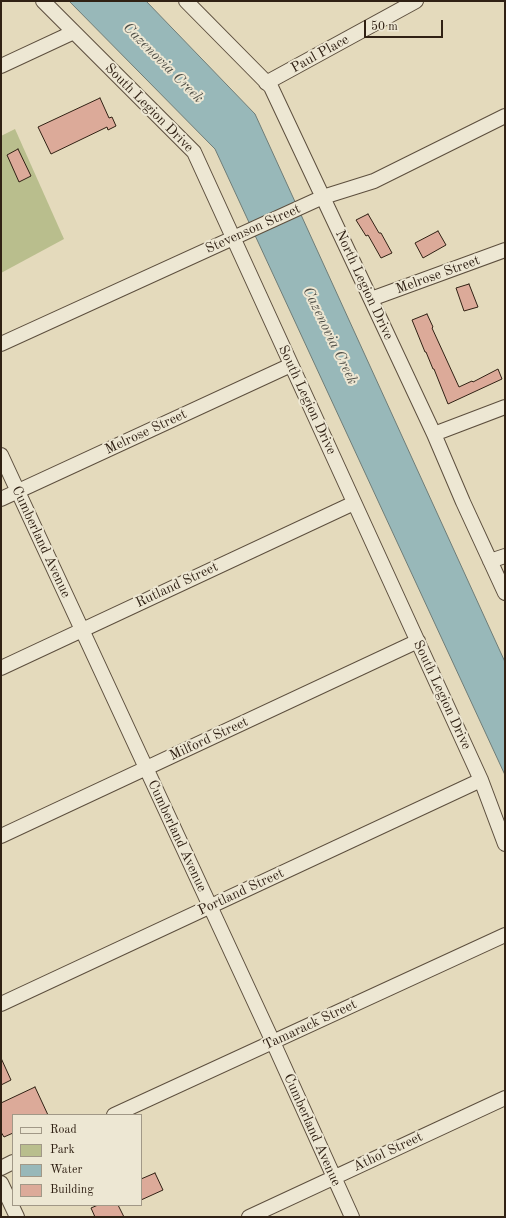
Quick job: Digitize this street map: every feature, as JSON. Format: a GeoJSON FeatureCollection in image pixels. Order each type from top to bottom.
{"type":"FeatureCollection","features":[{"type":"Feature","properties":{"kind":"street","name":"South Legion Drive"},"geometry":{"type":"LineString","coordinates":[[43,1],[194,152],[236,236],[291,365],[481,780],[505,844]]}},
{"type":"Feature","properties":{"kind":"street","name":"North Legion Drive"},"geometry":{"type":"LineString","coordinates":[[186,1],[270,87],[318,200],[371,299],[434,434],[505,593]]}},
{"type":"Feature","properties":{"kind":"street","name":"Paul Place"},"geometry":{"type":"LineString","coordinates":[[266,83],[416,1]]}},
{"type":"Feature","properties":{"kind":"street"},"geometry":{"type":"LineString","coordinates":[[1,66],[74,32]]}},
{"type":"Feature","properties":{"kind":"street","name":"Stevenson Street"},"geometry":{"type":"LineString","coordinates":[[1,344],[318,200],[374,181],[505,116]]}},
{"type":"Feature","properties":{"kind":"street","name":"Melrose Street"},"geometry":{"type":"LineString","coordinates":[[371,299],[505,250]]}},
{"type":"Feature","properties":{"kind":"street","name":"Melrose Street"},"geometry":{"type":"LineString","coordinates":[[1,499],[291,365]]}},
{"type":"Feature","properties":{"kind":"street"},"geometry":{"type":"LineString","coordinates":[[434,434],[505,407]]}},
{"type":"Feature","properties":{"kind":"street","name":"Cumberland Avenue"},"geometry":{"type":"LineString","coordinates":[[1,455],[352,1217]]}},
{"type":"Feature","properties":{"kind":"street","name":"Rutland Street"},"geometry":{"type":"LineString","coordinates":[[1,668],[354,503]]}},
{"type":"Feature","properties":{"kind":"street"},"geometry":{"type":"LineString","coordinates":[[490,561],[505,556]]}},
{"type":"Feature","properties":{"kind":"street","name":"Milford Street"},"geometry":{"type":"LineString","coordinates":[[1,836],[418,641]]}},
{"type":"Feature","properties":{"kind":"street","name":"Portland Street"},"geometry":{"type":"LineString","coordinates":[[1,1004],[481,780]]}},
{"type":"Feature","properties":{"kind":"street","name":"Tamarack Street"},"geometry":{"type":"LineString","coordinates":[[116,1114],[505,935]]}},
{"type":"Feature","properties":{"kind":"street","name":"Athol Street"},"geometry":{"type":"LineString","coordinates":[[249,1217],[505,1098]]}},
{"type":"Feature","properties":{"kind":"street"},"geometry":{"type":"LineString","coordinates":[[1,1168],[12,1162]]}},
{"type":"Feature","properties":{"kind":"street"},"geometry":{"type":"LineString","coordinates":[[1,1183],[14,1216]]}},
{"type":"Feature","properties":{"kind":"green space"},"geometry":{"type":"Polygon","coordinates":[[[15,129],[64,239],[1,273],[1,136],[15,129]]]}},
{"type":"Feature","properties":{"kind":"water","name":"Cazenovia Creek"},"geometry":{"type":"Polygon","coordinates":[[[69,1],[146,1],[255,114],[505,662],[505,775],[215,149],[69,1]]]}},
{"type":"Feature","properties":{"kind":"building"},"geometry":{"type":"Polygon","coordinates":[[[100,98],[109,118],[112,117],[116,126],[108,130],[107,127],[51,154],[38,127],[100,98]]]}},
{"type":"Feature","properties":{"kind":"building"},"geometry":{"type":"Polygon","coordinates":[[[18,149],[31,176],[19,182],[7,155],[18,149]]]}},
{"type":"Feature","properties":{"kind":"building"},"geometry":{"type":"Polygon","coordinates":[[[368,214],[392,253],[381,258],[368,235],[366,236],[356,220],[368,214]]]}},
{"type":"Feature","properties":{"kind":"building"},"geometry":{"type":"Polygon","coordinates":[[[438,231],[446,245],[423,258],[415,243],[438,231]]]}},
{"type":"Feature","properties":{"kind":"building"},"geometry":{"type":"Polygon","coordinates":[[[469,284],[478,307],[464,311],[456,288],[469,284]]]}},
{"type":"Feature","properties":{"kind":"building"},"geometry":{"type":"Polygon","coordinates":[[[427,314],[459,387],[472,381],[473,382],[498,369],[502,379],[448,404],[412,320],[427,314]]]}},
{"type":"Feature","properties":{"kind":"building"},"geometry":{"type":"Polygon","coordinates":[[[1,1058],[11,1080],[1,1085],[1,1058]]]}},
{"type":"Feature","properties":{"kind":"building"},"geometry":{"type":"Polygon","coordinates":[[[35,1087],[48,1114],[12,1114],[12,1133],[4,1137],[1,1132],[1,1103],[35,1087]]]}},
{"type":"Feature","properties":{"kind":"building"},"geometry":{"type":"Polygon","coordinates":[[[155,1173],[163,1190],[142,1200],[142,1179],[155,1173]]]}},
{"type":"Feature","properties":{"kind":"building"},"geometry":{"type":"Polygon","coordinates":[[[96,1206],[118,1206],[124,1217],[95,1217],[91,1208],[96,1206]]]}}]}
